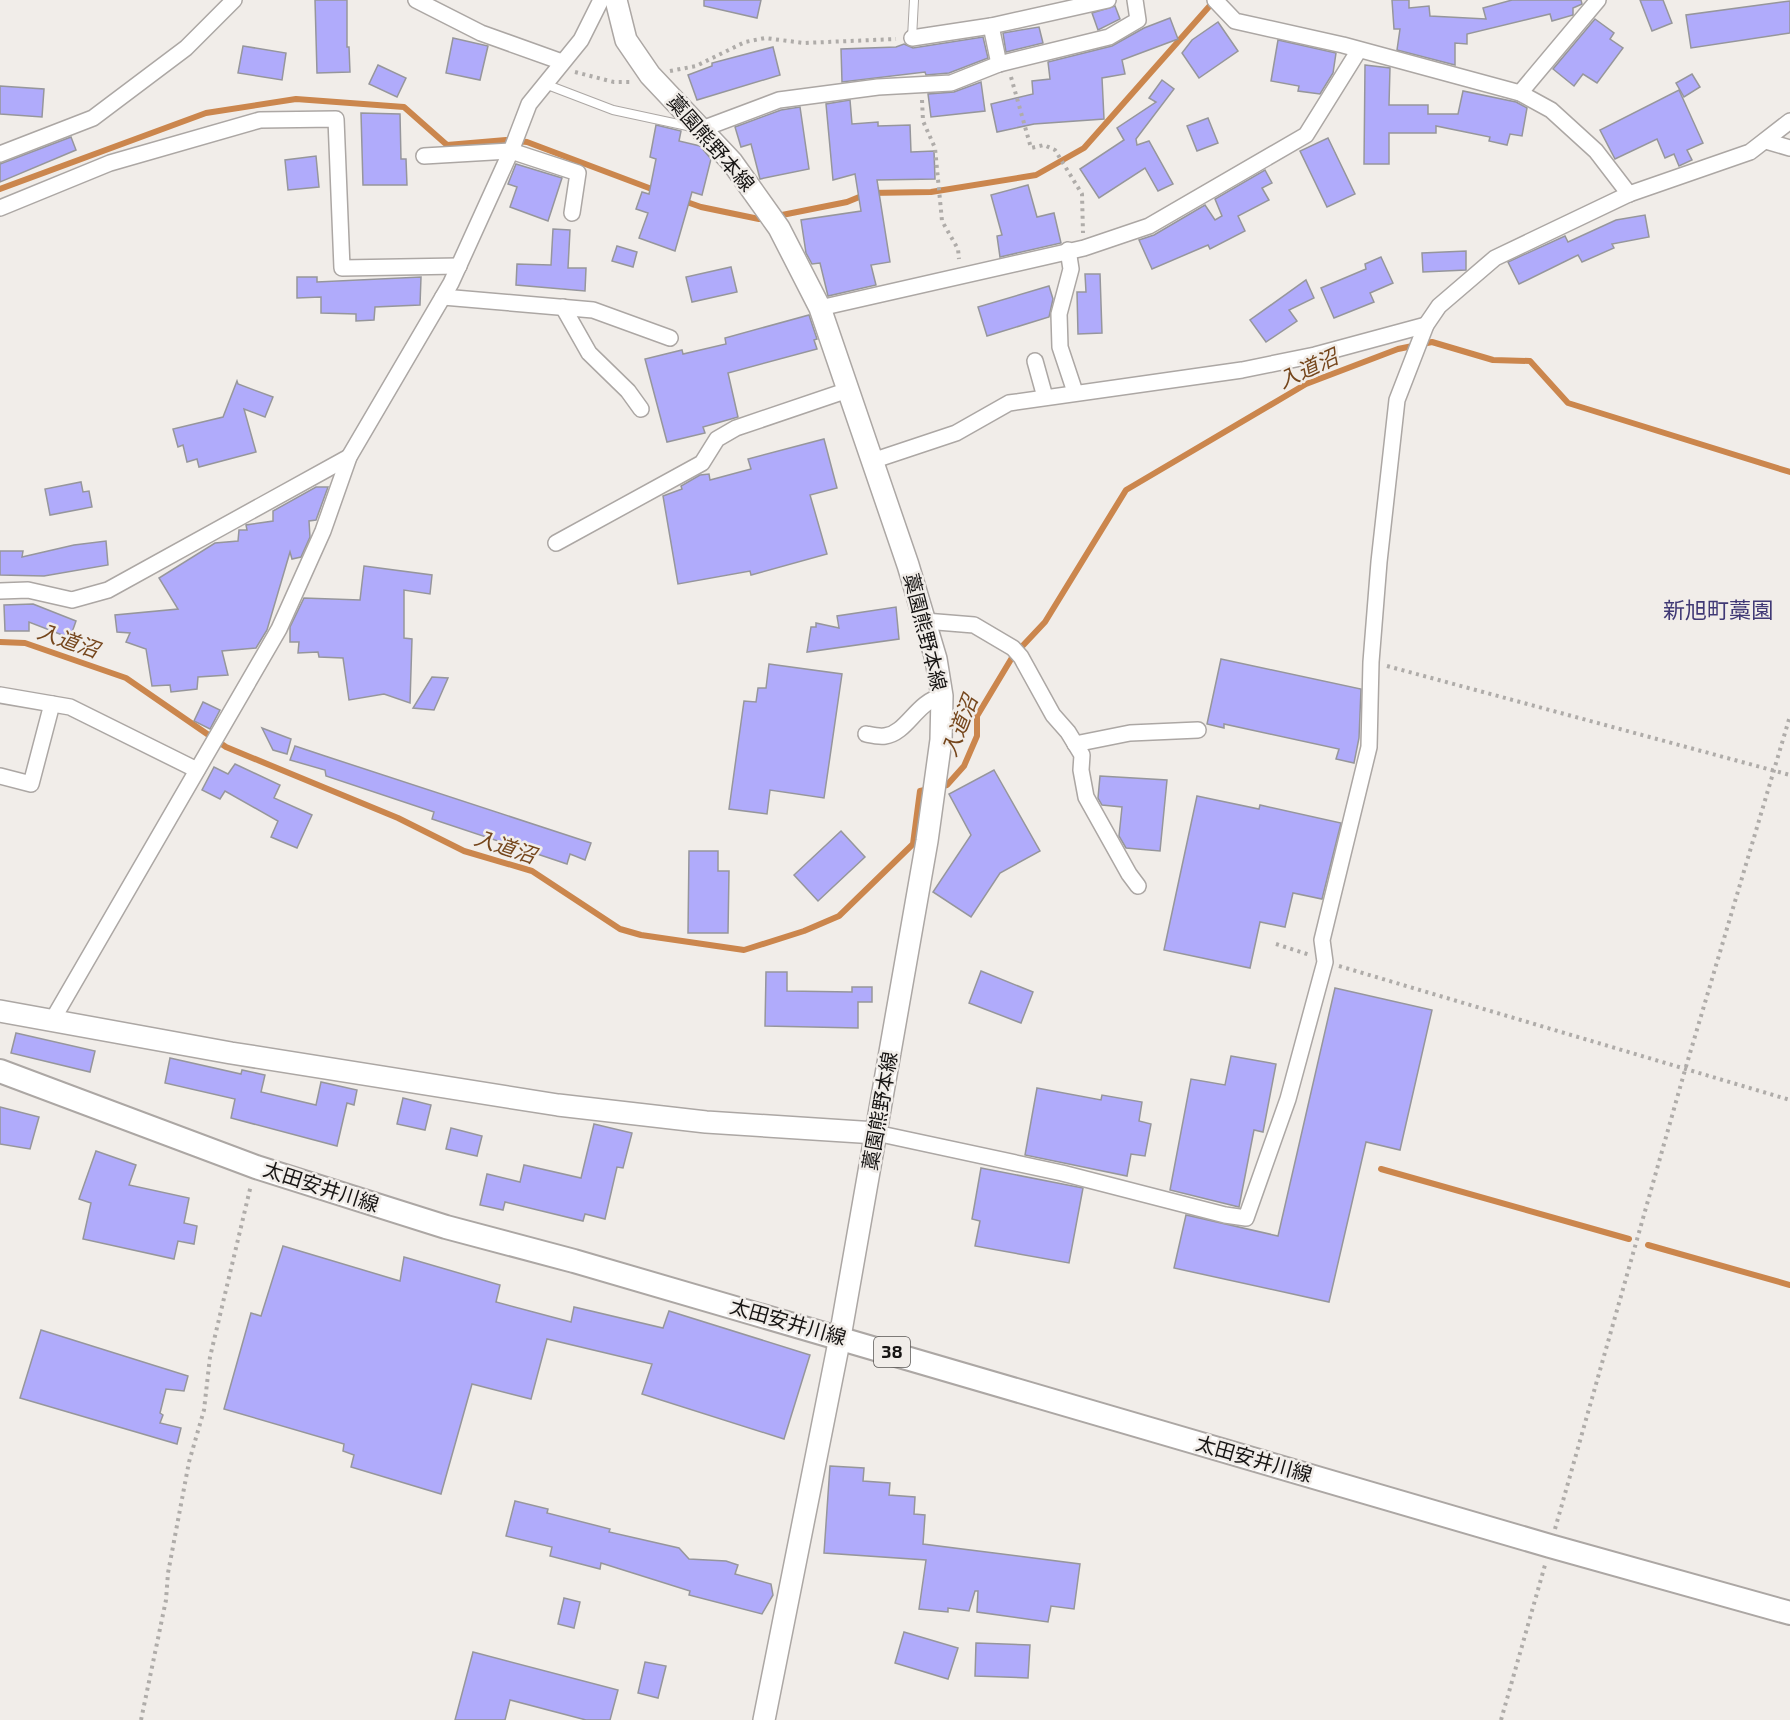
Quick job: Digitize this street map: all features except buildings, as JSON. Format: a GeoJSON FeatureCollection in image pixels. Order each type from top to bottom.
{"type":"FeatureCollection","features":[{"type":"Feature","properties":{"kind":"main road","name":"藁園熊野本線"},"geometry":{"type":"LineString","coordinates":[[616,0],[626,40],[650,75],[732,162],[779,228],[820,308],[925,621],[936,659],[942,696],[935,789],[876,1133],[840,1337],[764,1720]]}},
{"type":"Feature","properties":{"kind":"main road"},"geometry":{"type":"LineString","coordinates":[[0,1011],[231,1053],[558,1105],[706,1122],[876,1133]]}},
{"type":"Feature","properties":{"kind":"main road","name":"太田安井川線"},"geometry":{"type":"LineString","coordinates":[[0,1071],[256,1167],[446,1227],[840,1337],[1550,1546],[1790,1613]]}},
{"type":"Feature","properties":{"kind":"street"},"geometry":{"type":"LineString","coordinates":[[0,154],[93,118],[186,48],[234,0]]}},
{"type":"Feature","properties":{"kind":"street"},"geometry":{"type":"LineString","coordinates":[[416,0],[481,33],[562,62]]}},
{"type":"Feature","properties":{"kind":"street"},"geometry":{"type":"LineString","coordinates":[[53,1019],[279,629],[323,531],[349,457],[459,266],[511,151],[529,104],[581,40],[601,0]]}},
{"type":"Feature","properties":{"kind":"street"},"geometry":{"type":"LineString","coordinates":[[912,38],[991,26],[1108,0]]}},
{"type":"Feature","properties":{"kind":"street"},"geometry":{"type":"LineString","coordinates":[[702,129],[779,100],[951,82],[1003,63],[1109,37],[1138,20],[1135,0]]}},
{"type":"Feature","properties":{"kind":"street"},"geometry":{"type":"LineString","coordinates":[[1520,93],[1598,0]]}},
{"type":"Feature","properties":{"kind":"street"},"geometry":{"type":"LineString","coordinates":[[1219,5],[1235,21],[1359,50],[1520,93],[1551,110],[1596,151],[1629,194]]}},
{"type":"Feature","properties":{"kind":"street"},"geometry":{"type":"LineString","coordinates":[[991,26],[1003,63]]}},
{"type":"Feature","properties":{"kind":"street"},"geometry":{"type":"LineString","coordinates":[[820,308],[962,278],[1076,249],[1149,226],[1306,135],[1359,50]]}},
{"type":"Feature","properties":{"kind":"street"},"geometry":{"type":"LineString","coordinates":[[0,208],[110,163],[260,120],[336,120],[342,268],[459,266]]}},
{"type":"Feature","properties":{"kind":"street"},"geometry":{"type":"LineString","coordinates":[[876,1133],[1062,1173],[1225,1215],[1246,1218],[1288,1099],[1325,962],[1322,940],[1369,747],[1371,662],[1396,400],[1425,328],[1439,306],[1496,258],[1629,194],[1724,163],[1750,152],[1790,121]]}},
{"type":"Feature","properties":{"kind":"street"},"geometry":{"type":"LineString","coordinates":[[1766,141],[1790,148]]}},
{"type":"Feature","properties":{"kind":"street"},"geometry":{"type":"LineString","coordinates":[[424,156],[511,151],[578,173],[572,213]]}},
{"type":"Feature","properties":{"kind":"street"},"geometry":{"type":"LineString","coordinates":[[1075,392],[1060,347],[1059,314],[1076,249]]}},
{"type":"Feature","properties":{"kind":"street"},"geometry":{"type":"LineString","coordinates":[[443,297],[593,310],[670,338]]}},
{"type":"Feature","properties":{"kind":"street"},"geometry":{"type":"LineString","coordinates":[[563,307],[589,353],[628,391],[641,409]]}},
{"type":"Feature","properties":{"kind":"street"},"geometry":{"type":"LineString","coordinates":[[872,461],[956,433],[1009,403],[1242,370],[1425,328]]}},
{"type":"Feature","properties":{"kind":"street"},"geometry":{"type":"LineString","coordinates":[[1035,361],[1046,397]]}},
{"type":"Feature","properties":{"kind":"street"},"geometry":{"type":"LineString","coordinates":[[556,543],[702,463],[717,439],[736,428],[848,390]]}},
{"type":"Feature","properties":{"kind":"street"},"geometry":{"type":"LineString","coordinates":[[0,591],[27,590],[72,600],[108,590],[349,457]]}},
{"type":"Feature","properties":{"kind":"street"},"geometry":{"type":"LineString","coordinates":[[925,621],[974,625],[1017,652],[1053,715],[1082,755],[1081,770],[1086,797],[1129,874],[1138,885]]}},
{"type":"Feature","properties":{"kind":"street"},"geometry":{"type":"LineString","coordinates":[[0,695],[70,707],[197,770]]}},
{"type":"Feature","properties":{"kind":"street"},"geometry":{"type":"LineString","coordinates":[[866,734],[884,737],[892,734],[927,700],[942,696]]}},
{"type":"Feature","properties":{"kind":"street"},"geometry":{"type":"LineString","coordinates":[[0,776],[31,784],[52,704]]}},
{"type":"Feature","properties":{"kind":"street"},"geometry":{"type":"LineString","coordinates":[[1076,744],[1130,733],[1198,730]]}},
{"type":"Feature","properties":{"kind":"lane"},"geometry":{"type":"LineString","coordinates":[[912,38],[914,0]]}},
{"type":"Feature","properties":{"kind":"lane"},"geometry":{"type":"LineString","coordinates":[[545,84],[613,110],[702,129]]}},
{"type":"Feature","properties":{"kind":"path"},"geometry":{"type":"LineString","coordinates":[[562,62],[575,72],[614,82],[636,82],[650,75],[696,66],[745,42],[765,38],[804,43],[912,38]]}},
{"type":"Feature","properties":{"kind":"path"},"geometry":{"type":"LineString","coordinates":[[1003,63],[1031,148],[1044,145],[1055,150],[1082,194],[1076,249]]}},
{"type":"Feature","properties":{"kind":"path"},"geometry":{"type":"LineString","coordinates":[[921,84],[923,121],[935,148],[942,221],[958,249],[962,278]]}},
{"type":"Feature","properties":{"kind":"path"},"geometry":{"type":"LineString","coordinates":[[1371,662],[1790,775]]}},
{"type":"Feature","properties":{"kind":"path"},"geometry":{"type":"LineString","coordinates":[[1501,1720],[1685,1070],[1790,716]]}},
{"type":"Feature","properties":{"kind":"path"},"geometry":{"type":"LineString","coordinates":[[1276,944],[1325,962],[1790,1100]]}},
{"type":"Feature","properties":{"kind":"path"},"geometry":{"type":"LineString","coordinates":[[141,1720],[166,1600],[168,1573],[189,1462],[204,1410],[210,1357],[256,1167]]}},
{"type":"Feature","properties":{"kind":"waterway"},"geometry":{"type":"LineString","coordinates":[[777,216],[847,202],[869,193],[931,192],[1036,175],[1084,148],[1214,1]]}},
{"type":"Feature","properties":{"kind":"waterway"},"geometry":{"type":"LineString","coordinates":[[0,189],[206,113],[296,99],[404,107],[447,145],[506,140],[527,142],[657,191]]}},
{"type":"Feature","properties":{"kind":"waterway"},"geometry":{"type":"LineString","coordinates":[[684,201],[701,207],[759,219],[767,218]]}},
{"type":"Feature","properties":{"kind":"waterway","name":"入道沼"},"geometry":{"type":"LineString","coordinates":[[0,642],[25,643],[126,678],[226,747],[398,818],[464,851],[532,871],[620,929],[641,935],[744,950],[804,931],[839,916],[913,844],[920,791],[947,785],[964,766],[977,736],[977,716],[1013,656],[1045,622],[1126,490],[1306,384],[1398,349],[1432,342],[1493,360],[1530,361],[1568,403],[1790,472]]}},
{"type":"Feature","properties":{"kind":"waterway"},"geometry":{"type":"LineString","coordinates":[[1381,1169],[1629,1239]]}},
{"type":"Feature","properties":{"kind":"waterway"},"geometry":{"type":"LineString","coordinates":[[1648,1245],[1790,1285]]}},
{"type":"Feature","properties":{"kind":"district","name":"新旭町藁園"},"geometry":{"type":"Point","coordinates":[1718,610]}}]}
